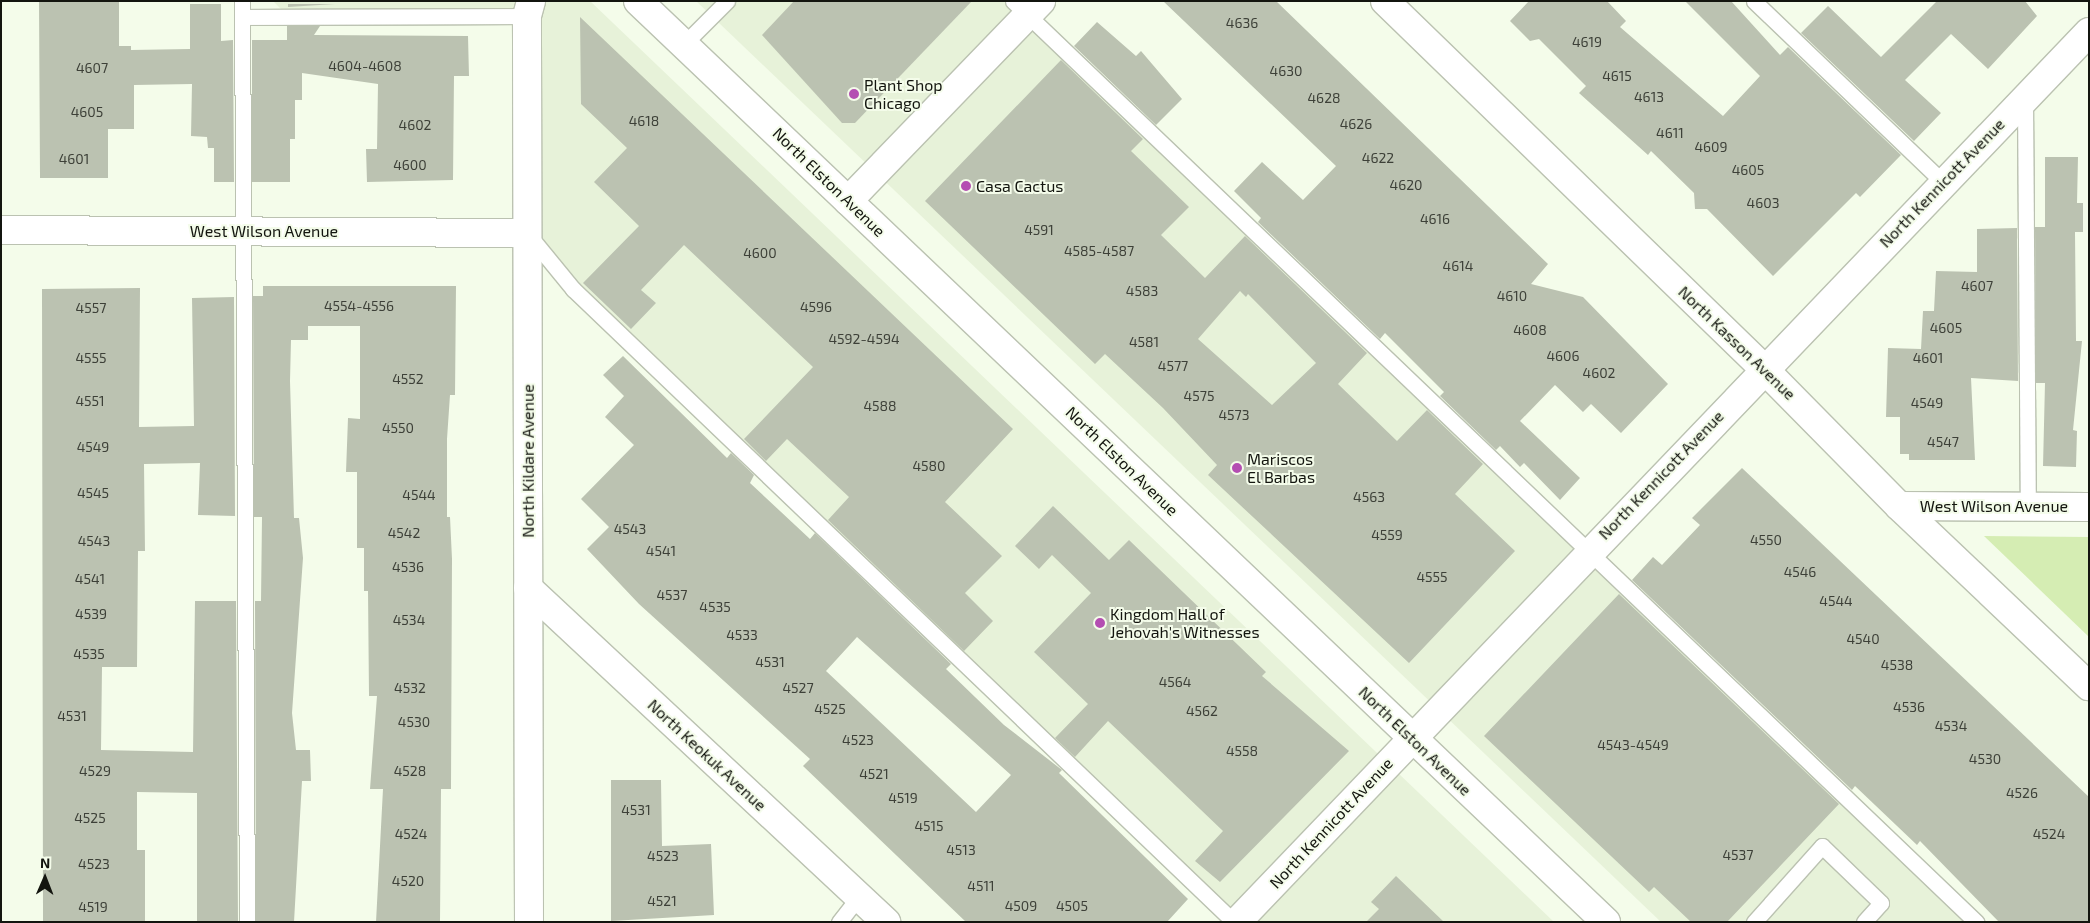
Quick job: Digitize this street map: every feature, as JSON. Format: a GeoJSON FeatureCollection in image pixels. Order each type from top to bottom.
{"type":"FeatureCollection","features":[{"type":"Feature","properties":{"kind":"street","name":"North Elston Avenue"},"geometry":{"type":"LineString","coordinates":[[638,1],[1606,922]]}},
{"type":"Feature","properties":{"kind":"street","name":"North Kasson Avenue"},"geometry":{"type":"LineString","coordinates":[[1385,1],[1763,368],[1899,506],[2089,686]]}},
{"type":"Feature","properties":{"kind":"street"},"geometry":{"type":"LineString","coordinates":[[848,201],[1027,6]]}},
{"type":"Feature","properties":{"kind":"street","name":"North Kildare Avenue"},"geometry":{"type":"LineString","coordinates":[[529,9],[527,233],[530,922]]}},
{"type":"Feature","properties":{"kind":"street","name":"North Kennicott Avenue"},"geometry":{"type":"LineString","coordinates":[[1236,922],[1763,368],[2089,32]]}},
{"type":"Feature","properties":{"kind":"street","name":"West Wilson Avenue"},"geometry":{"type":"LineString","coordinates":[[1,230],[527,233]]}},
{"type":"Feature","properties":{"kind":"street","name":"West Wilson Avenue"},"geometry":{"type":"LineString","coordinates":[[1899,506],[2089,507]]}},
{"type":"Feature","properties":{"kind":"street","name":"North Keokuk Avenue"},"geometry":{"type":"LineString","coordinates":[[528,588],[886,922]]}},
{"type":"Feature","properties":{"kind":"lane"},"geometry":{"type":"LineString","coordinates":[[242,1],[247,922]]}},
{"type":"Feature","properties":{"kind":"lane"},"geometry":{"type":"LineString","coordinates":[[684,44],[727,1]]}},
{"type":"Feature","properties":{"kind":"lane"},"geometry":{"type":"LineString","coordinates":[[1754,1],[1942,182]]}},
{"type":"Feature","properties":{"kind":"lane"},"geometry":{"type":"LineString","coordinates":[[1027,6],[1976,922]]}},
{"type":"Feature","properties":{"kind":"lane"},"geometry":{"type":"LineString","coordinates":[[242,17],[529,9]]}},
{"type":"Feature","properties":{"kind":"lane"},"geometry":{"type":"LineString","coordinates":[[2025,97],[2028,507]]}},
{"type":"Feature","properties":{"kind":"lane"},"geometry":{"type":"LineString","coordinates":[[527,233],[573,289],[1236,922]]}},
{"type":"Feature","properties":{"kind":"lane"},"geometry":{"type":"LineString","coordinates":[[1754,922],[1822,846],[1881,903],[1864,922]]}},
{"type":"Feature","properties":{"kind":"lane"},"geometry":{"type":"LineString","coordinates":[[839,922],[858,896]]}},
{"type":"Feature","properties":{"kind":"shaded area"},"geometry":{"type":"Polygon","coordinates":[[[273,1],[590,1],[1554,922],[1236,922],[531,250],[531,14],[285,13],[273,1]]]}},
{"type":"Feature","properties":{"kind":"shaded area"},"geometry":{"type":"Polygon","coordinates":[[[696,1],[1019,1],[1983,922],[1661,922],[696,1]]]}},
{"type":"Feature","properties":{"kind":"green space"},"geometry":{"type":"Polygon","coordinates":[[[1984,536],[2089,537],[2089,637],[1984,536]]]}},
{"type":"Feature","properties":{"kind":"building"},"geometry":{"type":"Polygon","coordinates":[[[119,1],[119,46],[131,46],[131,50],[190,49],[190,4],[221,4],[221,41],[233,40],[234,182],[214,182],[214,148],[208,148],[207,137],[191,136],[192,84],[134,85],[134,129],[108,129],[108,178],[40,178],[39,2],[119,1]]]}},
{"type":"Feature","properties":{"kind":"building"},"geometry":{"type":"Polygon","coordinates":[[[794,1],[972,1],[855,123],[842,123],[762,35],[794,1]]]}},
{"type":"Feature","properties":{"kind":"building"},"geometry":{"type":"Polygon","coordinates":[[[1163,1],[1276,1],[1548,264],[1531,284],[1583,297],[1668,384],[1621,433],[1591,404],[1583,412],[1555,385],[1520,421],[1580,478],[1560,500],[1524,463],[1520,467],[1500,446],[1496,450],[1440,396],[1444,392],[1385,333],[1380,339],[1258,222],[1261,218],[1234,191],[1262,162],[1303,200],[1336,166],[1163,1]]]}},
{"type":"Feature","properties":{"kind":"building"},"geometry":{"type":"Polygon","coordinates":[[[1529,1],[1607,1],[1626,21],[1620,27],[1723,116],[1760,76],[1685,1],[1731,1],[1780,55],[1788,47],[1901,155],[1860,197],[1856,193],[1773,276],[1707,209],[1695,209],[1694,193],[1651,151],[1648,155],[1579,93],[1586,86],[1539,39],[1530,41],[1510,21],[1529,1]]]}},
{"type":"Feature","properties":{"kind":"building"},"geometry":{"type":"Polygon","coordinates":[[[1937,1],[2025,1],[2037,16],[1988,69],[1951,34],[1905,80],[1941,113],[1914,141],[1801,33],[1828,6],[1881,57],[1937,1]]]}},
{"type":"Feature","properties":{"kind":"building"},"geometry":{"type":"Polygon","coordinates":[[[288,4],[335,4],[288,7],[288,4]]]}},
{"type":"Feature","properties":{"kind":"building"},"geometry":{"type":"Polygon","coordinates":[[[580,17],[1013,429],[945,502],[1002,556],[965,593],[993,621],[964,651],[828,520],[849,497],[787,439],[766,461],[744,439],[813,367],[684,245],[641,290],[656,303],[631,329],[583,283],[639,226],[594,182],[627,148],[581,104],[580,17]]]}},
{"type":"Feature","properties":{"kind":"building"},"geometry":{"type":"Polygon","coordinates":[[[1097,22],[1136,56],[1141,51],[1182,99],[1156,125],[1074,46],[1097,22]]]}},
{"type":"Feature","properties":{"kind":"building"},"geometry":{"type":"Polygon","coordinates":[[[287,26],[320,26],[314,35],[468,36],[469,76],[454,76],[453,180],[367,182],[366,149],[377,149],[378,84],[302,73],[302,100],[295,100],[295,139],[290,139],[290,182],[252,182],[252,40],[287,40],[287,26]]]}},
{"type":"Feature","properties":{"kind":"building"},"geometry":{"type":"Polygon","coordinates":[[[1061,60],[1143,139],[1131,151],[1189,207],[1161,235],[1205,278],[1245,236],[1367,353],[1338,384],[1397,441],[1427,410],[1483,464],[1455,494],[1515,551],[1409,663],[1208,475],[1217,465],[1163,408],[1105,354],[1095,364],[925,201],[1061,60]],[[1240,291],[1198,339],[1272,405],[1316,363],[1248,294],[1246,297],[1240,291]]]}},
{"type":"Feature","properties":{"kind":"building"},"geometry":{"type":"Polygon","coordinates":[[[2045,157],[2078,157],[2077,203],[2083,203],[2083,232],[2075,232],[2076,341],[2082,341],[2073,430],[2077,431],[2076,467],[2043,466],[2045,383],[2036,383],[2035,227],[2045,227],[2045,157]]]}},
{"type":"Feature","properties":{"kind":"building"},"geometry":{"type":"Polygon","coordinates":[[[2017,228],[2018,381],[1971,378],[1975,460],[1909,460],[1909,454],[1900,454],[1900,417],[1886,417],[1888,348],[1921,349],[1923,311],[1934,311],[1936,271],[1977,272],[1977,229],[2017,228]]]}},
{"type":"Feature","properties":{"kind":"building"},"geometry":{"type":"Polygon","coordinates":[[[263,286],[456,286],[455,395],[450,395],[447,439],[447,517],[450,517],[452,559],[451,789],[441,789],[440,922],[376,922],[383,789],[370,789],[377,696],[369,696],[368,591],[364,591],[364,548],[357,548],[357,472],[346,472],[348,418],[360,419],[360,326],[308,326],[308,340],[291,340],[290,381],[294,518],[299,518],[303,558],[292,713],[296,750],[310,750],[311,781],[302,781],[294,922],[256,922],[255,601],[261,601],[262,517],[254,517],[253,296],[263,296],[263,286]]]}},
{"type":"Feature","properties":{"kind":"building"},"geometry":{"type":"Polygon","coordinates":[[[140,288],[139,427],[194,426],[192,298],[234,297],[235,516],[198,515],[200,463],[144,464],[145,551],[138,551],[137,667],[102,667],[101,750],[193,752],[195,601],[236,601],[238,922],[197,922],[197,793],[137,792],[137,850],[145,850],[145,922],[43,922],[42,289],[140,288]]]}},
{"type":"Feature","properties":{"kind":"building"},"geometry":{"type":"Polygon","coordinates":[[[623,356],[727,458],[731,453],[754,475],[750,483],[810,539],[815,533],[951,664],[946,669],[1004,725],[1062,770],[1059,773],[1188,899],[1167,922],[966,922],[803,766],[810,759],[639,604],[587,549],[609,527],[581,499],[634,445],[605,417],[624,396],[603,375],[623,356]],[[857,637],[826,671],[976,812],[1011,775],[857,637]]]}},
{"type":"Feature","properties":{"kind":"building"},"geometry":{"type":"Polygon","coordinates":[[[1742,468],[2089,797],[2089,922],[1999,922],[1920,841],[1917,845],[1855,786],[1852,790],[1632,580],[1653,557],[1662,565],[1700,525],[1692,518],[1742,468]]]}},
{"type":"Feature","properties":{"kind":"building"},"geometry":{"type":"Polygon","coordinates":[[[1053,506],[1109,560],[1129,540],[1266,672],[1262,676],[1349,751],[1220,882],[1195,861],[1223,831],[1108,721],[1075,757],[1055,738],[1088,704],[1034,652],[1091,593],[1052,555],[1039,569],[1015,546],[1053,506]]]}},
{"type":"Feature","properties":{"kind":"building"},"geometry":{"type":"Polygon","coordinates":[[[1619,594],[1839,804],[1727,922],[1691,922],[1654,887],[1649,892],[1484,736],[1619,594]]]}},
{"type":"Feature","properties":{"kind":"building"},"geometry":{"type":"Polygon","coordinates":[[[611,780],[661,780],[662,846],[711,844],[714,915],[611,921],[611,780]]]}},
{"type":"Feature","properties":{"kind":"building"},"geometry":{"type":"Polygon","coordinates":[[[1396,876],[1444,922],[1366,922],[1379,909],[1371,902],[1396,876]]]}},
{"type":"Feature","properties":{"kind":"place","name":"Plant Shop Chicago"},"geometry":{"type":"Point","coordinates":[854,94]}},
{"type":"Feature","properties":{"kind":"place","name":"Casa Cactus"},"geometry":{"type":"Point","coordinates":[966,186]}},
{"type":"Feature","properties":{"kind":"place","name":"Mariscos El Barbas"},"geometry":{"type":"Point","coordinates":[1237,468]}},
{"type":"Feature","properties":{"kind":"place","name":"Kingdom Hall of Jehovah's Witnesses"},"geometry":{"type":"Point","coordinates":[1100,623]}}]}
